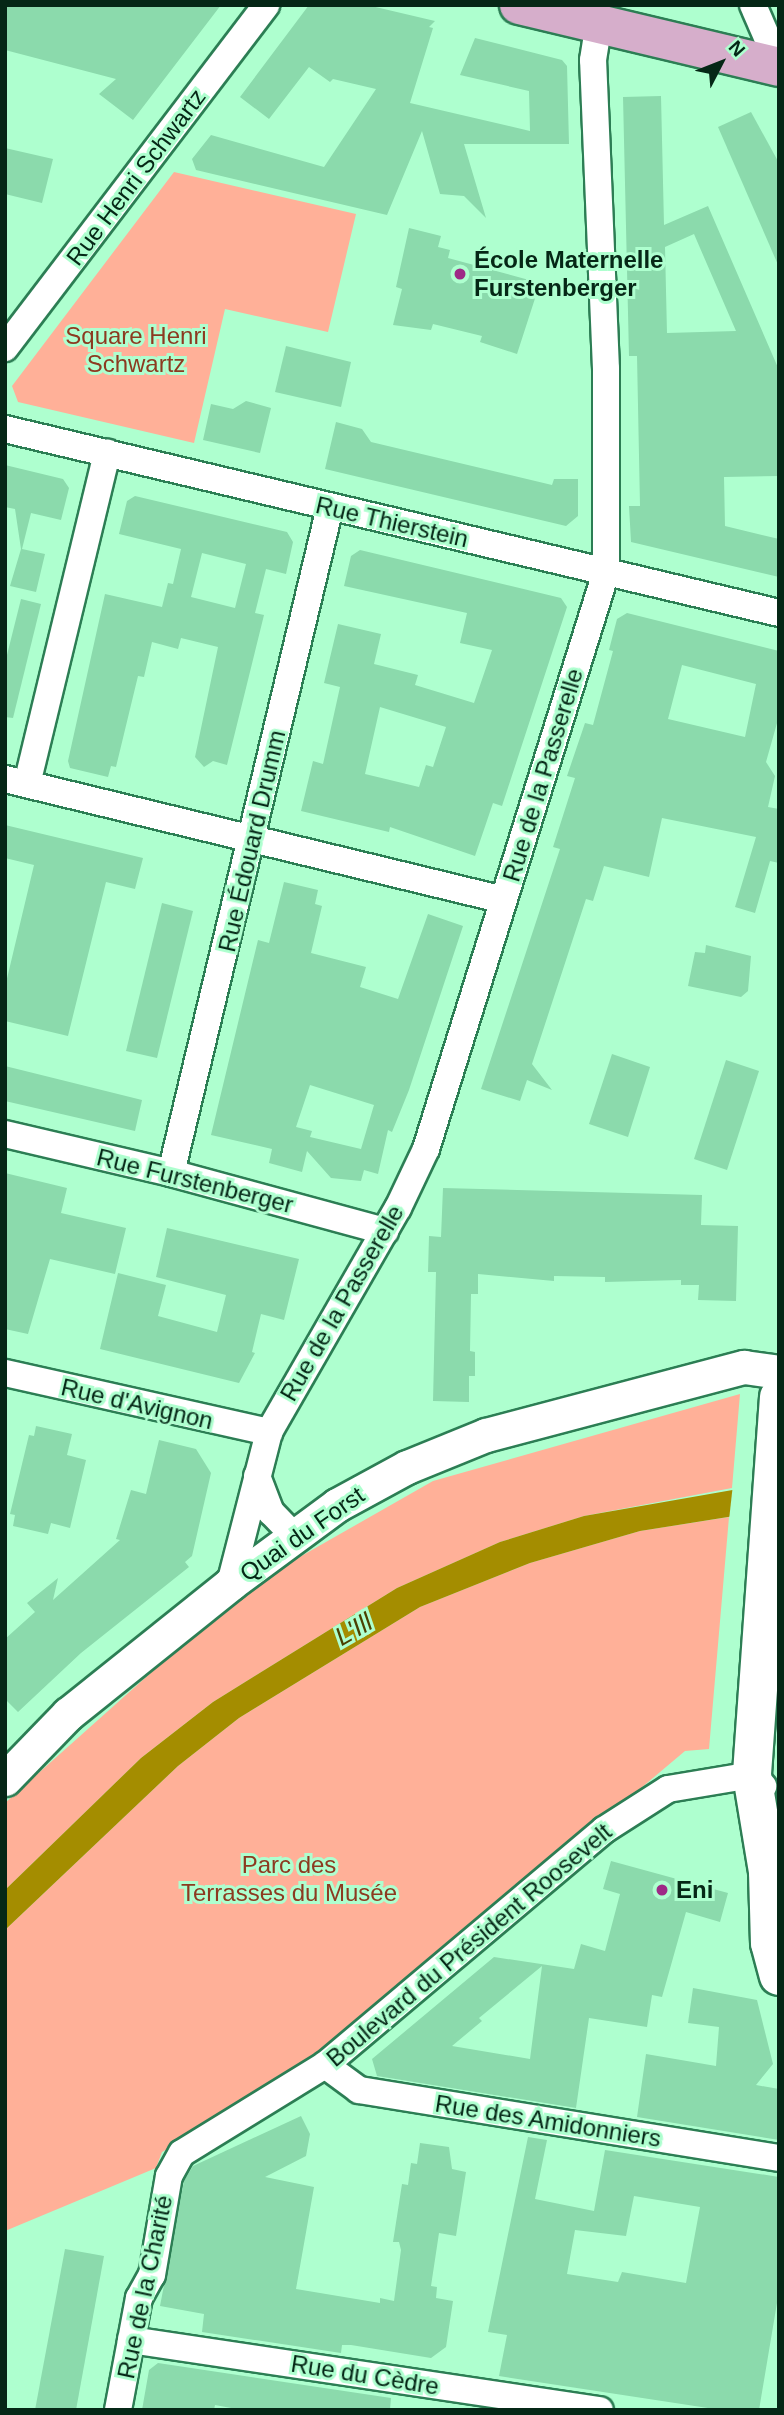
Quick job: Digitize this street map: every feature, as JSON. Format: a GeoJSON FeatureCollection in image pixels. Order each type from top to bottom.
{"type":"FeatureCollection","features":[{"type":"Feature","properties":{"kind":"main road"},"geometry":{"type":"LineString","coordinates":[[519,5],[779,66]]}},
{"type":"Feature","properties":{"kind":"main road"},"geometry":{"type":"LineString","coordinates":[[779,1397],[766,1553],[773,1612],[768,1799],[770,1943],[779,1976]]}},
{"type":"Feature","properties":{"kind":"street","name":"Rue Henri Schwartz"},"geometry":{"type":"LineString","coordinates":[[5,348],[266,5]]}},
{"type":"Feature","properties":{"kind":"street"},"geometry":{"type":"LineString","coordinates":[[753,5],[779,66]]}},
{"type":"Feature","properties":{"kind":"street","name":"Rue de la Passerelle"},"geometry":{"type":"LineString","coordinates":[[230,1584],[269,1432],[385,1231],[426,1149],[606,572],[606,369],[593,60],[599,24]]}},
{"type":"Feature","properties":{"kind":"street","name":"Rue Thierstein"},"geometry":{"type":"LineString","coordinates":[[5,429],[779,613]]}},
{"type":"Feature","properties":{"kind":"street"},"geometry":{"type":"LineString","coordinates":[[107,453],[16,782],[505,900]]}},
{"type":"Feature","properties":{"kind":"street","name":"Rue Édouard Drumm"},"geometry":{"type":"LineString","coordinates":[[172,1173],[330,508]]}},
{"type":"Feature","properties":{"kind":"street","name":"Rue Furstenberger"},"geometry":{"type":"LineString","coordinates":[[5,1135],[172,1173],[385,1231]]}},
{"type":"Feature","properties":{"kind":"street","name":"Quai du Forst"},"geometry":{"type":"LineString","coordinates":[[5,1779],[68,1714],[230,1584],[337,1504],[407,1467],[486,1435],[744,1367],[779,1372]]}},
{"type":"Feature","properties":{"kind":"street","name":"Rue d'Avignon"},"geometry":{"type":"LineString","coordinates":[[5,1373],[269,1432]]}},
{"type":"Feature","properties":{"kind":"street"},"geometry":{"type":"LineString","coordinates":[[257,1476],[271,1512],[294,1536]]}},
{"type":"Feature","properties":{"kind":"street","name":"Boulevard du Président Roosevelt"},"geometry":{"type":"LineString","coordinates":[[173,2165],[191,2147],[325,2065],[604,1830],[668,1789],[768,1799]]}},
{"type":"Feature","properties":{"kind":"street","name":"Rue des Amidonniers"},"geometry":{"type":"LineString","coordinates":[[325,2065],[359,2090],[779,2158]]}},
{"type":"Feature","properties":{"kind":"street","name":"Rue de la Charité"},"geometry":{"type":"LineString","coordinates":[[118,2410],[139,2298],[152,2275],[173,2165]]}},
{"type":"Feature","properties":{"kind":"street","name":"Rue du Cèdre"},"geometry":{"type":"LineString","coordinates":[[131,2340],[600,2410]]}},
{"type":"Feature","properties":{"kind":"green space","name":"Square Henri Schwartz"},"geometry":{"type":"Polygon","coordinates":[[[174,172],[356,214],[328,332],[225,309],[194,443],[18,402],[12,386],[174,172]]]}},
{"type":"Feature","properties":{"kind":"green space"},"geometry":{"type":"Polygon","coordinates":[[[740,1394],[732,1488],[584,1516],[500,1542],[397,1588],[213,1702],[141,1758],[5,1890],[5,1803],[247,1587],[433,1481],[740,1394]]]}},
{"type":"Feature","properties":{"kind":"green space","name":"Parc des Terrasses du Musée"},"geometry":{"type":"Polygon","coordinates":[[[729,1517],[709,1749],[685,1751],[331,2049],[246,2105],[162,2152],[156,2168],[5,2231],[5,1930],[178,1766],[239,1718],[420,1607],[530,1563],[640,1531],[729,1517]]]}},
{"type":"Feature","properties":{"kind":"water","name":"L'Ill"},"geometry":{"type":"Polygon","coordinates":[[[779,1482],[779,1509],[640,1531],[530,1563],[420,1607],[239,1718],[178,1766],[5,1930],[5,1890],[141,1758],[213,1702],[397,1588],[500,1542],[584,1516],[779,1482]]]}},
{"type":"Feature","properties":{"kind":"pier"},"geometry":{"type":"Polygon","coordinates":[[[779,1478],[779,1513],[729,1520],[733,1484],[779,1478]]]}},
{"type":"Feature","properties":{"kind":"building"},"geometry":{"type":"Polygon","coordinates":[[[5,5],[221,5],[133,120],[99,94],[116,79],[5,50],[5,5]]]}},
{"type":"Feature","properties":{"kind":"building"},"geometry":{"type":"Polygon","coordinates":[[[309,5],[367,5],[435,21],[429,27],[433,28],[410,103],[530,131],[529,91],[460,75],[475,38],[562,60],[567,66],[569,144],[464,144],[486,218],[464,196],[440,194],[422,131],[387,215],[196,170],[192,159],[211,135],[324,167],[376,89],[333,79],[330,82],[309,67],[269,119],[240,97],[309,5]]]}},
{"type":"Feature","properties":{"kind":"building"},"geometry":{"type":"Polygon","coordinates":[[[661,96],[664,225],[708,206],[779,370],[779,476],[724,477],[725,526],[779,539],[779,577],[631,542],[629,506],[640,506],[637,356],[629,356],[623,97],[661,96]],[[694,234],[665,247],[667,333],[736,331],[694,234]]]}},
{"type":"Feature","properties":{"kind":"building"},"geometry":{"type":"Polygon","coordinates":[[[751,112],[779,163],[779,267],[718,127],[751,112]]]}},
{"type":"Feature","properties":{"kind":"building"},"geometry":{"type":"Polygon","coordinates":[[[5,148],[53,159],[42,203],[5,194],[5,148]]]}},
{"type":"Feature","properties":{"kind":"building"},"geometry":{"type":"Polygon","coordinates":[[[409,228],[441,236],[438,247],[450,250],[448,258],[540,283],[517,354],[480,342],[482,336],[433,324],[431,330],[393,325],[402,289],[396,287],[409,228]]]}},
{"type":"Feature","properties":{"kind":"building"},"geometry":{"type":"Polygon","coordinates":[[[286,346],[351,362],[341,407],[275,392],[286,346]]]}},
{"type":"Feature","properties":{"kind":"building"},"geometry":{"type":"Polygon","coordinates":[[[246,401],[271,408],[260,453],[203,440],[211,404],[233,409],[246,401]]]}},
{"type":"Feature","properties":{"kind":"building"},"geometry":{"type":"Polygon","coordinates":[[[336,422],[362,429],[371,442],[552,485],[554,479],[578,479],[578,516],[566,526],[325,469],[336,422]]]}},
{"type":"Feature","properties":{"kind":"building"},"geometry":{"type":"Polygon","coordinates":[[[5,465],[63,479],[69,488],[61,520],[31,513],[22,549],[45,554],[36,592],[10,586],[21,549],[15,509],[5,507],[5,465]]]}},
{"type":"Feature","properties":{"kind":"building"},"geometry":{"type":"Polygon","coordinates":[[[135,496],[287,532],[293,542],[286,574],[266,569],[255,613],[264,615],[227,765],[213,761],[204,767],[195,757],[218,647],[181,638],[178,649],[152,642],[144,677],[138,676],[116,767],[111,766],[108,777],[70,768],[68,761],[105,594],[162,607],[168,583],[173,584],[181,549],[119,534],[127,501],[135,496]],[[202,553],[191,597],[235,608],[246,564],[202,553]]]}},
{"type":"Feature","properties":{"kind":"building"},"geometry":{"type":"Polygon","coordinates":[[[360,550],[561,598],[567,607],[502,806],[493,803],[475,856],[390,827],[389,832],[301,811],[313,761],[323,764],[340,687],[324,683],[338,624],[381,634],[374,664],[418,675],[415,685],[474,703],[492,650],[460,643],[467,613],[344,586],[351,556],[360,550]],[[380,707],[365,774],[419,787],[426,765],[433,767],[446,727],[380,707]]]}},
{"type":"Feature","properties":{"kind":"building"},"geometry":{"type":"Polygon","coordinates":[[[21,599],[41,604],[13,718],[5,717],[5,663],[21,599]]]}},
{"type":"Feature","properties":{"kind":"building"},"geometry":{"type":"Polygon","coordinates":[[[627,613],[779,651],[779,716],[766,762],[775,776],[768,807],[779,809],[779,863],[770,861],[755,913],[735,907],[756,837],[662,818],[649,877],[604,866],[593,901],[586,899],[532,1064],[552,1090],[527,1080],[520,1101],[481,1089],[560,849],[553,847],[575,778],[567,776],[585,723],[593,725],[613,651],[609,650],[617,619],[627,613]],[[682,665],[668,719],[745,737],[756,684],[682,665]]]}},
{"type":"Feature","properties":{"kind":"building"},"geometry":{"type":"Polygon","coordinates":[[[5,825],[143,858],[135,889],[106,882],[68,1036],[5,1021],[5,987],[34,865],[5,858],[5,825]]]}},
{"type":"Feature","properties":{"kind":"building"},"geometry":{"type":"Polygon","coordinates":[[[284,882],[318,890],[315,904],[322,906],[311,953],[366,967],[360,987],[398,999],[428,914],[463,926],[409,1090],[392,1132],[388,1130],[378,1174],[364,1170],[361,1181],[331,1178],[307,1151],[302,1172],[269,1163],[272,1149],[211,1135],[258,940],[269,943],[284,882]],[[310,1085],[296,1127],[312,1131],[310,1137],[361,1149],[374,1105],[310,1085]]]}},
{"type":"Feature","properties":{"kind":"building"},"geometry":{"type":"Polygon","coordinates":[[[162,903],[193,911],[157,1058],[126,1051],[162,903]]]}},
{"type":"Feature","properties":{"kind":"building"},"geometry":{"type":"Polygon","coordinates":[[[706,945],[751,956],[748,991],[741,997],[688,986],[695,952],[705,953],[706,945]]]}},
{"type":"Feature","properties":{"kind":"building"},"geometry":{"type":"Polygon","coordinates":[[[612,1054],[650,1067],[628,1137],[589,1124],[612,1054]]]}},
{"type":"Feature","properties":{"kind":"building"},"geometry":{"type":"Polygon","coordinates":[[[726,1060],[759,1071],[727,1170],[694,1159],[726,1060]]]}},
{"type":"Feature","properties":{"kind":"building"},"geometry":{"type":"Polygon","coordinates":[[[5,1066],[142,1100],[135,1131],[5,1101],[5,1066]]]}},
{"type":"Feature","properties":{"kind":"building"},"geometry":{"type":"Polygon","coordinates":[[[5,1173],[67,1188],[61,1213],[126,1228],[115,1274],[50,1259],[28,1334],[5,1329],[5,1173]]]}},
{"type":"Feature","properties":{"kind":"building"},"geometry":{"type":"Polygon","coordinates":[[[443,1188],[702,1195],[701,1225],[738,1226],[736,1301],[698,1300],[699,1285],[681,1285],[681,1280],[605,1282],[605,1277],[554,1276],[554,1281],[478,1274],[478,1294],[471,1294],[470,1351],[475,1352],[475,1376],[469,1376],[469,1402],[433,1401],[436,1272],[428,1272],[429,1236],[441,1237],[443,1188]]]}},
{"type":"Feature","properties":{"kind":"building"},"geometry":{"type":"Polygon","coordinates":[[[167,1228],[299,1259],[284,1320],[261,1314],[252,1352],[255,1353],[239,1383],[100,1349],[118,1273],[166,1285],[158,1316],[217,1332],[226,1295],[156,1277],[167,1228]]]}},
{"type":"Feature","properties":{"kind":"building"},"geometry":{"type":"Polygon","coordinates":[[[36,1426],[72,1434],[67,1455],[86,1460],[70,1528],[51,1523],[48,1534],[13,1526],[15,1515],[10,1514],[29,1435],[34,1436],[36,1426]]]}},
{"type":"Feature","properties":{"kind":"building"},"geometry":{"type":"Polygon","coordinates":[[[159,1440],[196,1449],[211,1473],[192,1556],[185,1562],[189,1567],[81,1653],[18,1712],[5,1699],[5,1639],[35,1612],[27,1603],[58,1578],[53,1600],[120,1540],[116,1539],[131,1490],[146,1494],[159,1440]]]}},
{"type":"Feature","properties":{"kind":"building"},"geometry":{"type":"Polygon","coordinates":[[[611,1861],[728,1893],[720,1922],[686,1912],[662,1997],[652,1995],[647,2027],[589,2018],[576,2108],[377,2076],[372,2059],[494,1957],[574,1969],[581,1944],[605,1951],[620,1894],[603,1889],[611,1861]],[[542,1966],[479,2018],[482,2021],[452,2046],[530,2059],[542,1966]]]}},
{"type":"Feature","properties":{"kind":"building"},"geometry":{"type":"Polygon","coordinates":[[[693,1988],[757,2000],[773,2064],[756,2085],[779,2089],[779,2140],[637,2117],[646,2054],[716,2066],[719,2027],[688,2023],[693,1988]]]}},
{"type":"Feature","properties":{"kind":"building"},"geometry":{"type":"Polygon","coordinates":[[[301,2116],[310,2134],[306,2156],[265,2177],[314,2187],[296,2289],[380,2303],[380,2298],[394,2301],[401,2250],[399,2242],[393,2242],[402,2184],[408,2185],[411,2163],[417,2164],[420,2143],[449,2147],[452,2169],[466,2172],[456,2236],[439,2233],[431,2286],[437,2287],[436,2298],[453,2301],[446,2347],[431,2358],[351,2345],[342,2345],[341,2353],[202,2332],[204,2314],[160,2306],[184,2181],[193,2166],[301,2116]]]}},
{"type":"Feature","properties":{"kind":"building"},"geometry":{"type":"Polygon","coordinates":[[[528,2137],[547,2140],[535,2199],[594,2211],[605,2150],[779,2177],[779,2291],[759,2410],[721,2410],[499,2376],[507,2335],[488,2332],[528,2137]],[[634,2196],[626,2236],[575,2230],[567,2274],[618,2282],[622,2272],[686,2283],[700,2207],[634,2196]]]}},
{"type":"Feature","properties":{"kind":"building"},"geometry":{"type":"Polygon","coordinates":[[[65,2249],[104,2256],[76,2410],[35,2410],[65,2249]]]}},
{"type":"Feature","properties":{"kind":"building"},"geometry":{"type":"Polygon","coordinates":[[[158,2363],[391,2398],[390,2410],[242,2410],[215,2405],[214,2410],[142,2410],[149,2370],[158,2363]]]}},
{"type":"Feature","properties":{"kind":"place","name":"École Maternelle Furstenberger"},"geometry":{"type":"Point","coordinates":[460,274]}},
{"type":"Feature","properties":{"kind":"place","name":"Eni"},"geometry":{"type":"Point","coordinates":[662,1890]}}]}
